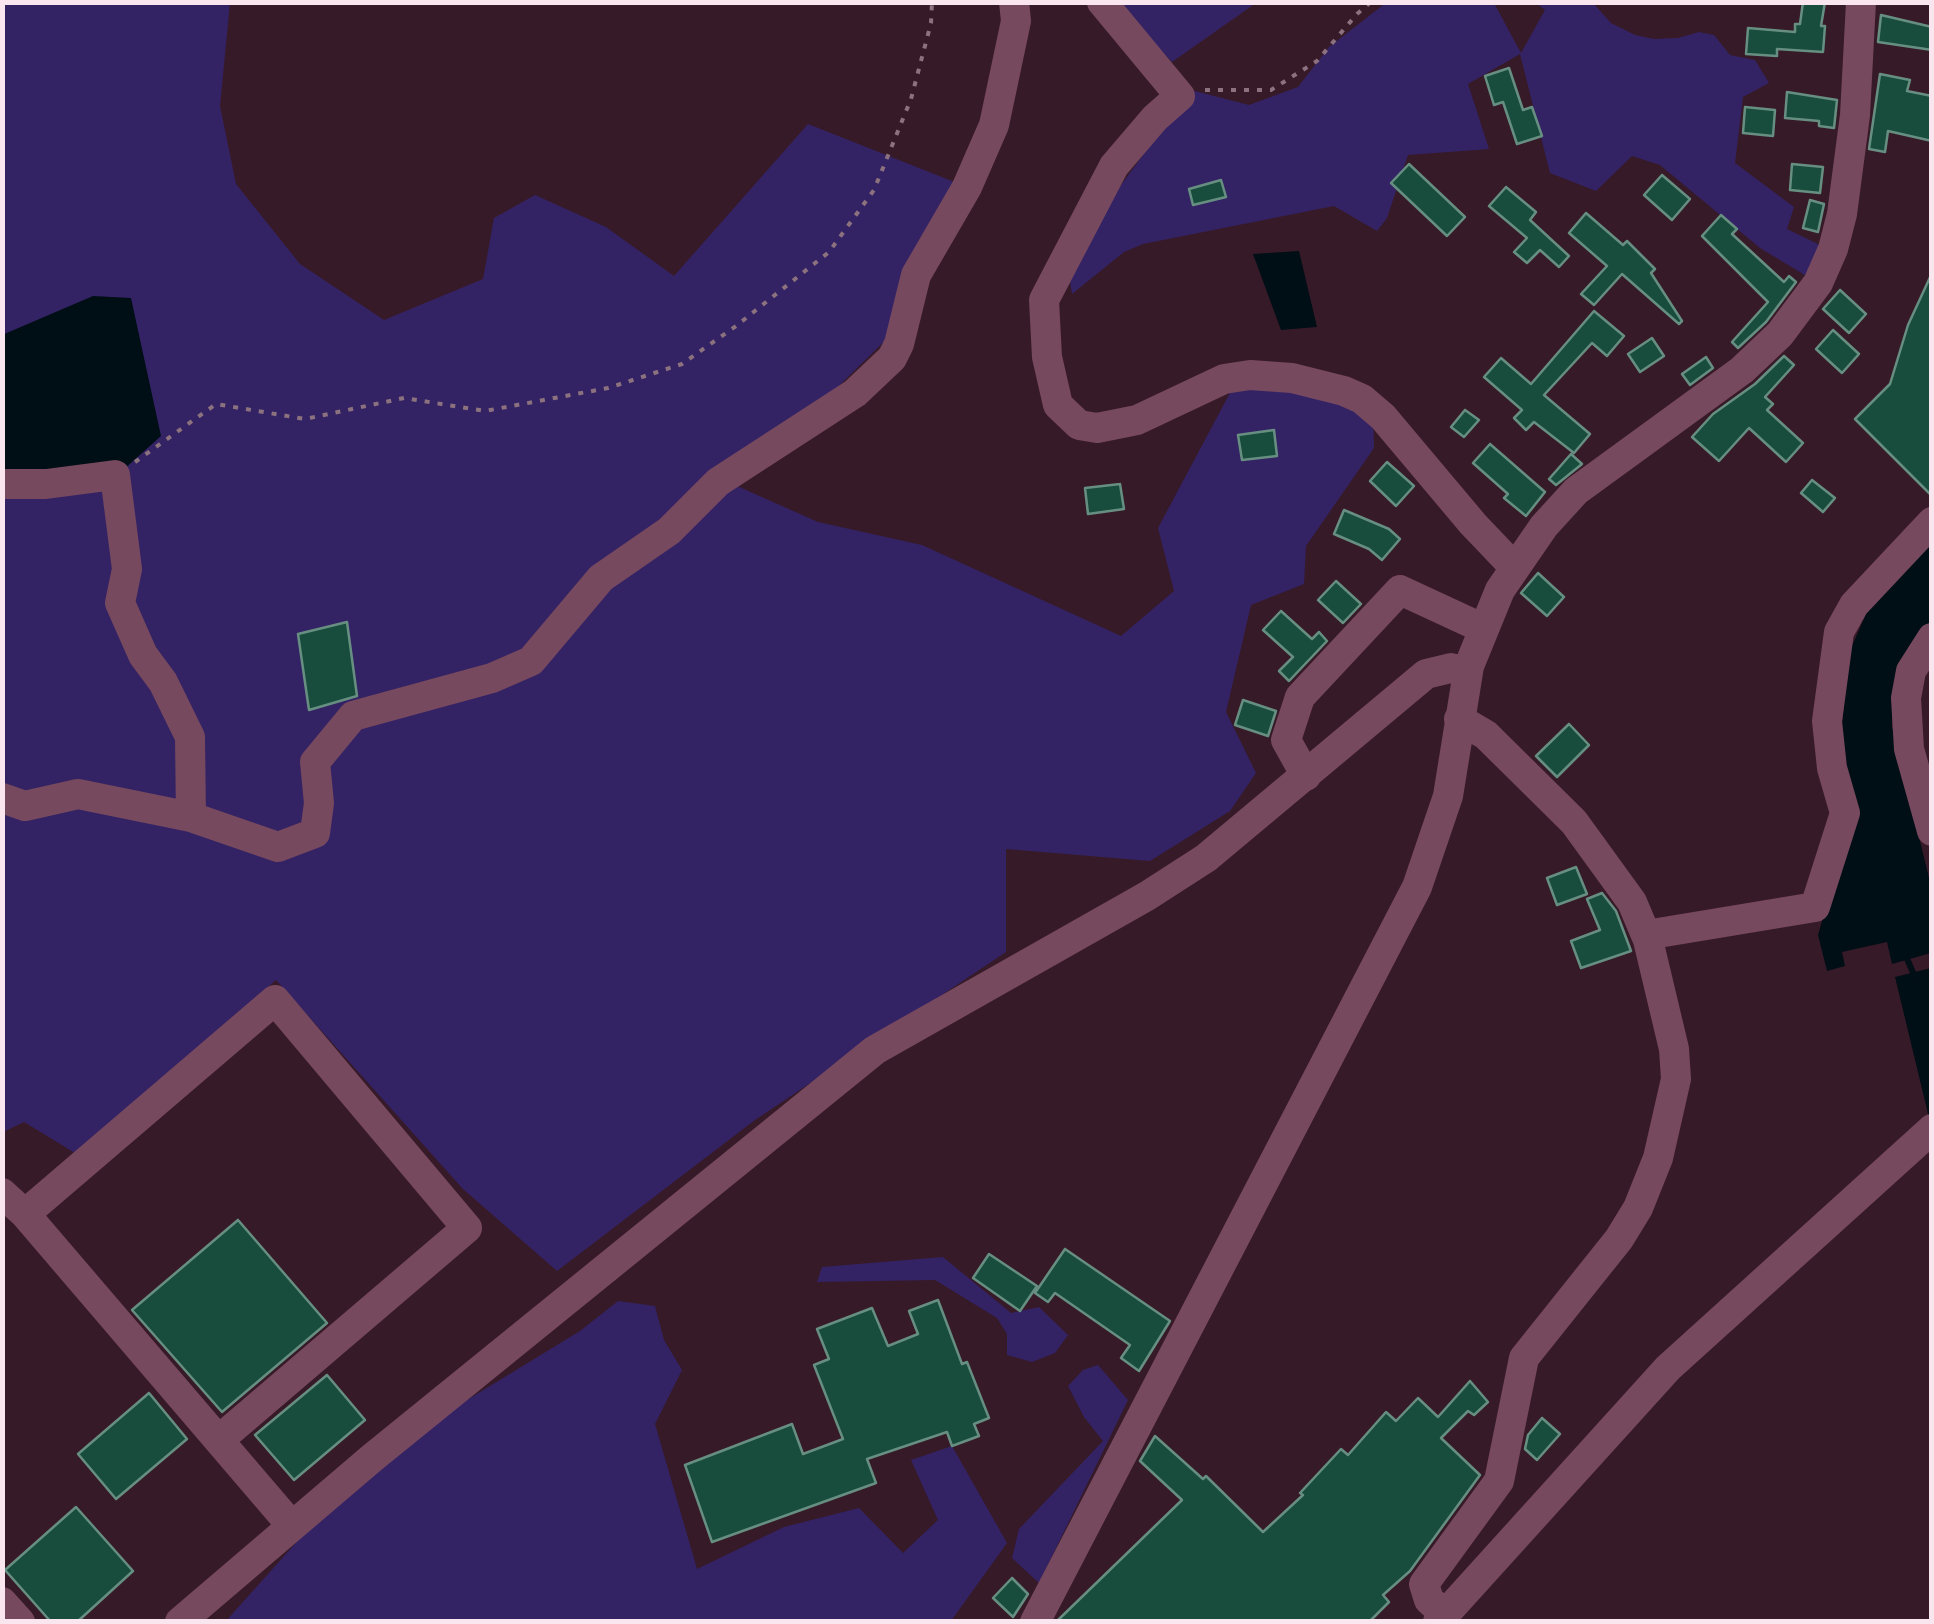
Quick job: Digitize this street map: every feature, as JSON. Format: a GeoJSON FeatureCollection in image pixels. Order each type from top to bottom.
{"type":"FeatureCollection","features":[{"type":"Feature","properties":{"kind":"street"},"geometry":{"type":"LineString","coordinates":[[2,798],[26,806],[78,794],[190,818],[278,847],[315,833],[319,803],[315,762],[353,716],[492,678],[531,660],[602,578],[669,531],[718,482],[854,393],[892,358],[916,276],[967,187],[994,126],[1016,22],[1014,2]]}},
{"type":"Feature","properties":{"kind":"street"},"geometry":{"type":"LineString","coordinates":[[1102,2],[1180,96],[1154,118],[1114,166],[1044,300],[1047,357],[1058,404],[1078,425],[1097,428],[1137,420],[1224,380],[1250,375],[1292,378],[1344,391],[1383,416],[1514,567]]}},
{"type":"Feature","properties":{"kind":"street"},"geometry":{"type":"LineString","coordinates":[[1036,1622],[1416,887],[1448,796],[1468,672],[1482,628],[1514,567],[1576,491],[1742,370],[1780,334],[1808,298],[1826,266],[1842,214],[1855,115],[1861,2]]}},
{"type":"Feature","properties":{"kind":"street"},"geometry":{"type":"LineString","coordinates":[[2,484],[46,484],[115,475],[127,569],[120,603],[143,656],[164,682],[190,737],[190,818]]}},
{"type":"Feature","properties":{"kind":"street"},"geometry":{"type":"LineString","coordinates":[[1646,935],[1814,907],[1844,813],[1832,768],[1827,722],[1839,632],[1854,605],[1932,522]]}},
{"type":"Feature","properties":{"kind":"street"},"geometry":{"type":"LineString","coordinates":[[1306,776],[1286,740],[1300,698],[1400,590],[1482,628]]}},
{"type":"Feature","properties":{"kind":"street"},"geometry":{"type":"LineString","coordinates":[[1932,638],[1917,659],[1906,698],[1909,748],[1932,831]]}},
{"type":"Feature","properties":{"kind":"street"},"geometry":{"type":"LineString","coordinates":[[180,1622],[372,1458],[876,1050],[1147,896],[1206,858],[1426,674],[1451,668],[1468,672]]}},
{"type":"Feature","properties":{"kind":"street"},"geometry":{"type":"LineString","coordinates":[[1459,719],[1486,734],[1574,822],[1632,902],[1646,935],[1676,1064],[1674,1095],[1658,1158],[1629,1224],[1524,1358],[1500,1478],[1424,1584],[1429,1600],[1442,1618],[1604,1435],[1691,1346],[1927,1133]]}},
{"type":"Feature","properties":{"kind":"street"},"geometry":{"type":"LineString","coordinates":[[220,1440],[467,1228],[275,1000],[14,1203],[292,1526]]}},
{"type":"Feature","properties":{"kind":"street"},"geometry":{"type":"LineString","coordinates":[[1500,1478],[1537,1511]]}},
{"type":"Feature","properties":{"kind":"street"},"geometry":{"type":"LineString","coordinates":[[2,1602],[20,1622]]}},
{"type":"Feature","properties":{"kind":"path"},"geometry":{"type":"LineString","coordinates":[[115,475],[216,404],[305,419],[404,398],[485,411],[608,388],[682,364],[830,252],[874,190],[911,99],[931,23],[932,2]]}},
{"type":"Feature","properties":{"kind":"path"},"geometry":{"type":"LineString","coordinates":[[1180,96],[1191,90],[1271,90],[1317,62],[1371,2]]}},
{"type":"Feature","properties":{"kind":"shaded area"},"geometry":{"type":"Polygon","coordinates":[[[1387,2],[1494,3],[1521,53],[1545,10],[1536,3],[1593,3],[1611,23],[1635,35],[1654,39],[1699,32],[1714,35],[1730,55],[1755,60],[1769,83],[1743,97],[1735,163],[1794,207],[1787,229],[1824,247],[1813,280],[1760,248],[1660,165],[1632,156],[1596,191],[1550,173],[1520,54],[1468,84],[1489,149],[1408,155],[1387,218],[1377,231],[1334,206],[1143,244],[1124,252],[1072,294],[1069,275],[1121,185],[1191,90],[1249,105],[1298,87],[1329,47],[1387,2]]]}},
{"type":"Feature","properties":{"kind":"shaded area"},"geometry":{"type":"Polygon","coordinates":[[[3,3],[230,3],[220,106],[236,184],[300,264],[384,320],[483,279],[494,218],[535,195],[606,227],[674,276],[808,124],[967,187],[904,322],[737,486],[818,522],[922,545],[1121,636],[1174,591],[1158,528],[1231,391],[1291,374],[1373,416],[1374,448],[1306,546],[1304,584],[1251,605],[1226,712],[1256,773],[1230,811],[1150,861],[1006,849],[1006,952],[755,1120],[557,1271],[463,1189],[276,980],[75,1153],[24,1122],[3,1132],[3,3]]]}},
{"type":"Feature","properties":{"kind":"shaded area"},"geometry":{"type":"Polygon","coordinates":[[[1115,3],[1256,3],[1172,62],[1115,3]]]}},
{"type":"Feature","properties":{"kind":"shaded area"},"geometry":{"type":"Polygon","coordinates":[[[1299,251],[1317,327],[1281,330],[1253,254],[1299,251]]]}},
{"type":"Feature","properties":{"kind":"shaded area"},"geometry":{"type":"Polygon","coordinates":[[[93,296],[131,298],[161,436],[122,471],[3,475],[2,335],[93,296]]]}},
{"type":"Feature","properties":{"kind":"shaded area"},"geometry":{"type":"Polygon","coordinates":[[[1931,538],[1931,623],[1909,655],[1893,690],[1892,727],[1931,886],[1931,953],[1892,964],[1887,942],[1842,952],[1845,966],[1827,971],[1818,935],[1853,814],[1840,745],[1849,653],[1869,607],[1931,538]]]}},
{"type":"Feature","properties":{"kind":"shaded area"},"geometry":{"type":"Polygon","coordinates":[[[1931,968],[1931,1126],[1895,977],[1931,968]]]}},
{"type":"Feature","properties":{"kind":"shaded area"},"geometry":{"type":"Polygon","coordinates":[[[943,1257],[1011,1313],[1039,1307],[1068,1335],[1055,1353],[1032,1362],[1007,1355],[1007,1334],[997,1318],[935,1280],[817,1282],[822,1267],[943,1257]]]}},
{"type":"Feature","properties":{"kind":"shaded area"},"geometry":{"type":"Polygon","coordinates":[[[618,1301],[655,1306],[664,1340],[682,1370],[655,1424],[697,1569],[784,1527],[859,1508],[903,1553],[938,1520],[911,1460],[952,1446],[1007,1543],[951,1621],[225,1622],[372,1458],[580,1331],[618,1301]]]}},
{"type":"Feature","properties":{"kind":"shaded area"},"geometry":{"type":"Polygon","coordinates":[[[1098,1365],[1128,1400],[1039,1583],[1012,1558],[1019,1529],[1103,1441],[1084,1417],[1068,1386],[1083,1370],[1098,1365]]]}},
{"type":"Feature","properties":{"kind":"building"},"geometry":{"type":"Polygon","coordinates":[[[1803,2],[1825,2],[1821,26],[1825,26],[1823,52],[1777,49],[1777,56],[1746,54],[1748,28],[1795,32],[1803,2]]]}},
{"type":"Feature","properties":{"kind":"building"},"geometry":{"type":"Polygon","coordinates":[[[1881,15],[1932,27],[1932,50],[1878,42],[1881,15]]]}},
{"type":"Feature","properties":{"kind":"building"},"geometry":{"type":"Polygon","coordinates":[[[1509,68],[1523,110],[1532,107],[1542,136],[1517,144],[1503,102],[1494,105],[1485,76],[1509,68]]]}},
{"type":"Feature","properties":{"kind":"building"},"geometry":{"type":"Polygon","coordinates":[[[1880,74],[1910,80],[1907,91],[1932,96],[1932,141],[1888,131],[1885,152],[1869,149],[1880,74]]]}},
{"type":"Feature","properties":{"kind":"building"},"geometry":{"type":"Polygon","coordinates":[[[1787,92],[1837,100],[1834,128],[1819,126],[1819,121],[1785,118],[1787,92]]]}},
{"type":"Feature","properties":{"kind":"building"},"geometry":{"type":"Polygon","coordinates":[[[1745,107],[1775,110],[1773,136],[1743,133],[1745,107]]]}},
{"type":"Feature","properties":{"kind":"building"},"geometry":{"type":"Polygon","coordinates":[[[1409,164],[1465,217],[1447,236],[1391,183],[1409,164]]]}},
{"type":"Feature","properties":{"kind":"building"},"geometry":{"type":"Polygon","coordinates":[[[1792,164],[1823,167],[1820,193],[1790,190],[1792,164]]]}},
{"type":"Feature","properties":{"kind":"building"},"geometry":{"type":"Polygon","coordinates":[[[1662,175],[1690,199],[1672,220],[1644,195],[1662,175]]]}},
{"type":"Feature","properties":{"kind":"building"},"geometry":{"type":"Polygon","coordinates":[[[1221,180],[1226,197],[1193,205],[1189,189],[1221,180]]]}},
{"type":"Feature","properties":{"kind":"building"},"geometry":{"type":"Polygon","coordinates":[[[1506,187],[1536,212],[1530,220],[1569,256],[1559,267],[1540,250],[1527,263],[1514,252],[1527,238],[1489,206],[1506,187]]]}},
{"type":"Feature","properties":{"kind":"building"},"geometry":{"type":"Polygon","coordinates":[[[1810,200],[1824,204],[1818,232],[1803,228],[1810,200]]]}},
{"type":"Feature","properties":{"kind":"building"},"geometry":{"type":"Polygon","coordinates":[[[1586,213],[1623,245],[1627,241],[1655,269],[1651,273],[1682,321],[1679,324],[1622,274],[1594,305],[1581,294],[1607,266],[1569,233],[1586,213]]]}},
{"type":"Feature","properties":{"kind":"building"},"geometry":{"type":"Polygon","coordinates":[[[1721,215],[1737,229],[1732,234],[1784,282],[1789,276],[1796,282],[1766,322],[1738,348],[1732,342],[1768,302],[1702,236],[1721,215]]]}},
{"type":"Feature","properties":{"kind":"building"},"geometry":{"type":"Polygon","coordinates":[[[1932,273],[1932,496],[1855,419],[1890,384],[1908,325],[1932,273]]]}},
{"type":"Feature","properties":{"kind":"building"},"geometry":{"type":"Polygon","coordinates":[[[1840,290],[1866,314],[1849,333],[1823,309],[1840,290]]]}},
{"type":"Feature","properties":{"kind":"building"},"geometry":{"type":"Polygon","coordinates":[[[1594,311],[1624,336],[1607,356],[1592,343],[1544,395],[1590,434],[1574,453],[1534,422],[1526,430],[1514,418],[1522,410],[1484,377],[1501,358],[1531,384],[1594,311]]]}},
{"type":"Feature","properties":{"kind":"building"},"geometry":{"type":"Polygon","coordinates":[[[1833,330],[1859,354],[1842,373],[1816,349],[1833,330]]]}},
{"type":"Feature","properties":{"kind":"building"},"geometry":{"type":"Polygon","coordinates":[[[1652,338],[1664,356],[1640,372],[1628,354],[1652,338]]]}},
{"type":"Feature","properties":{"kind":"building"},"geometry":{"type":"Polygon","coordinates":[[[1784,356],[1794,365],[1765,397],[1773,404],[1767,410],[1803,443],[1786,462],[1749,428],[1719,461],[1692,437],[1713,414],[1755,384],[1784,356]]]}},
{"type":"Feature","properties":{"kind":"building"},"geometry":{"type":"Polygon","coordinates":[[[1706,357],[1713,368],[1690,385],[1682,374],[1706,357]]]}},
{"type":"Feature","properties":{"kind":"building"},"geometry":{"type":"Polygon","coordinates":[[[1465,410],[1479,420],[1464,437],[1451,427],[1465,410]]]}},
{"type":"Feature","properties":{"kind":"building"},"geometry":{"type":"Polygon","coordinates":[[[1274,430],[1277,456],[1242,460],[1238,435],[1274,430]]]}},
{"type":"Feature","properties":{"kind":"building"},"geometry":{"type":"Polygon","coordinates":[[[1490,444],[1545,492],[1526,516],[1473,463],[1490,444]]]}},
{"type":"Feature","properties":{"kind":"building"},"geometry":{"type":"Polygon","coordinates":[[[1571,454],[1582,464],[1556,485],[1549,479],[1571,454]]]}},
{"type":"Feature","properties":{"kind":"building"},"geometry":{"type":"Polygon","coordinates":[[[1387,462],[1414,486],[1396,506],[1370,481],[1387,462]]]}},
{"type":"Feature","properties":{"kind":"building"},"geometry":{"type":"Polygon","coordinates":[[[1812,480],[1835,498],[1823,512],[1801,493],[1812,480]]]}},
{"type":"Feature","properties":{"kind":"building"},"geometry":{"type":"Polygon","coordinates":[[[1120,484],[1124,509],[1088,514],[1085,488],[1120,484]]]}},
{"type":"Feature","properties":{"kind":"building"},"geometry":{"type":"Polygon","coordinates":[[[1344,510],[1389,529],[1400,539],[1382,560],[1369,549],[1334,534],[1344,510]]]}},
{"type":"Feature","properties":{"kind":"building"},"geometry":{"type":"Polygon","coordinates":[[[1538,573],[1564,597],[1547,616],[1521,593],[1538,573]]]}},
{"type":"Feature","properties":{"kind":"building"},"geometry":{"type":"Polygon","coordinates":[[[1336,581],[1361,604],[1343,623],[1318,600],[1336,581]]]}},
{"type":"Feature","properties":{"kind":"building"},"geometry":{"type":"Polygon","coordinates":[[[1281,611],[1312,639],[1319,632],[1327,641],[1289,681],[1279,671],[1293,657],[1263,630],[1281,611]]]}},
{"type":"Feature","properties":{"kind":"building"},"geometry":{"type":"Polygon","coordinates":[[[347,622],[357,696],[309,710],[298,634],[347,622]]]}},
{"type":"Feature","properties":{"kind":"building"},"geometry":{"type":"Polygon","coordinates":[[[1243,700],[1276,711],[1268,736],[1235,725],[1243,700]]]}},
{"type":"Feature","properties":{"kind":"building"},"geometry":{"type":"Polygon","coordinates":[[[1569,724],[1589,745],[1557,777],[1536,756],[1569,724]]]}},
{"type":"Feature","properties":{"kind":"building"},"geometry":{"type":"Polygon","coordinates":[[[1576,867],[1587,894],[1557,905],[1547,878],[1576,867]]]}},
{"type":"Feature","properties":{"kind":"building"},"geometry":{"type":"Polygon","coordinates":[[[1602,893],[1616,911],[1631,951],[1581,968],[1571,941],[1600,930],[1587,899],[1602,893]]]}},
{"type":"Feature","properties":{"kind":"building"},"geometry":{"type":"Polygon","coordinates":[[[238,1220],[327,1323],[222,1412],[132,1310],[238,1220]]]}},
{"type":"Feature","properties":{"kind":"building"},"geometry":{"type":"Polygon","coordinates":[[[1065,1249],[1170,1321],[1139,1371],[1121,1358],[1130,1345],[1055,1293],[1048,1302],[1035,1293],[1065,1249]]]}},
{"type":"Feature","properties":{"kind":"building"},"geometry":{"type":"Polygon","coordinates":[[[989,1254],[1037,1286],[1020,1311],[973,1278],[989,1254]]]}},
{"type":"Feature","properties":{"kind":"building"},"geometry":{"type":"Polygon","coordinates":[[[938,1300],[962,1364],[967,1362],[989,1418],[974,1424],[979,1436],[952,1446],[947,1432],[867,1459],[876,1483],[712,1542],[685,1465],[792,1424],[803,1454],[843,1439],[814,1365],[829,1359],[817,1329],[872,1308],[888,1346],[918,1334],[909,1311],[938,1300]]]}},
{"type":"Feature","properties":{"kind":"building"},"geometry":{"type":"Polygon","coordinates":[[[327,1375],[365,1420],[294,1480],[255,1435],[327,1375]]]}},
{"type":"Feature","properties":{"kind":"building"},"geometry":{"type":"Polygon","coordinates":[[[1470,1381],[1488,1402],[1474,1415],[1468,1411],[1441,1438],[1480,1475],[1410,1571],[1383,1595],[1389,1602],[1369,1622],[1056,1622],[1182,1500],[1140,1461],[1155,1436],[1203,1479],[1206,1476],[1263,1532],[1303,1495],[1300,1493],[1341,1449],[1348,1455],[1386,1412],[1396,1421],[1418,1398],[1438,1417],[1470,1381]]]}},
{"type":"Feature","properties":{"kind":"building"},"geometry":{"type":"Polygon","coordinates":[[[149,1393],[187,1439],[116,1499],[78,1454],[149,1393]]]}},
{"type":"Feature","properties":{"kind":"building"},"geometry":{"type":"Polygon","coordinates":[[[1542,1418],[1560,1434],[1537,1460],[1525,1449],[1528,1435],[1542,1418]]]}},
{"type":"Feature","properties":{"kind":"building"},"geometry":{"type":"Polygon","coordinates":[[[76,1507],[133,1571],[77,1622],[51,1622],[5,1570],[76,1507]]]}},
{"type":"Feature","properties":{"kind":"building"},"geometry":{"type":"Polygon","coordinates":[[[1012,1578],[1028,1594],[1013,1617],[993,1598],[1012,1578]]]}},
{"type":"Feature","properties":{"kind":"waterway"},"geometry":{"type":"LineString","coordinates":[[1904,952],[1915,977]]}}]}
